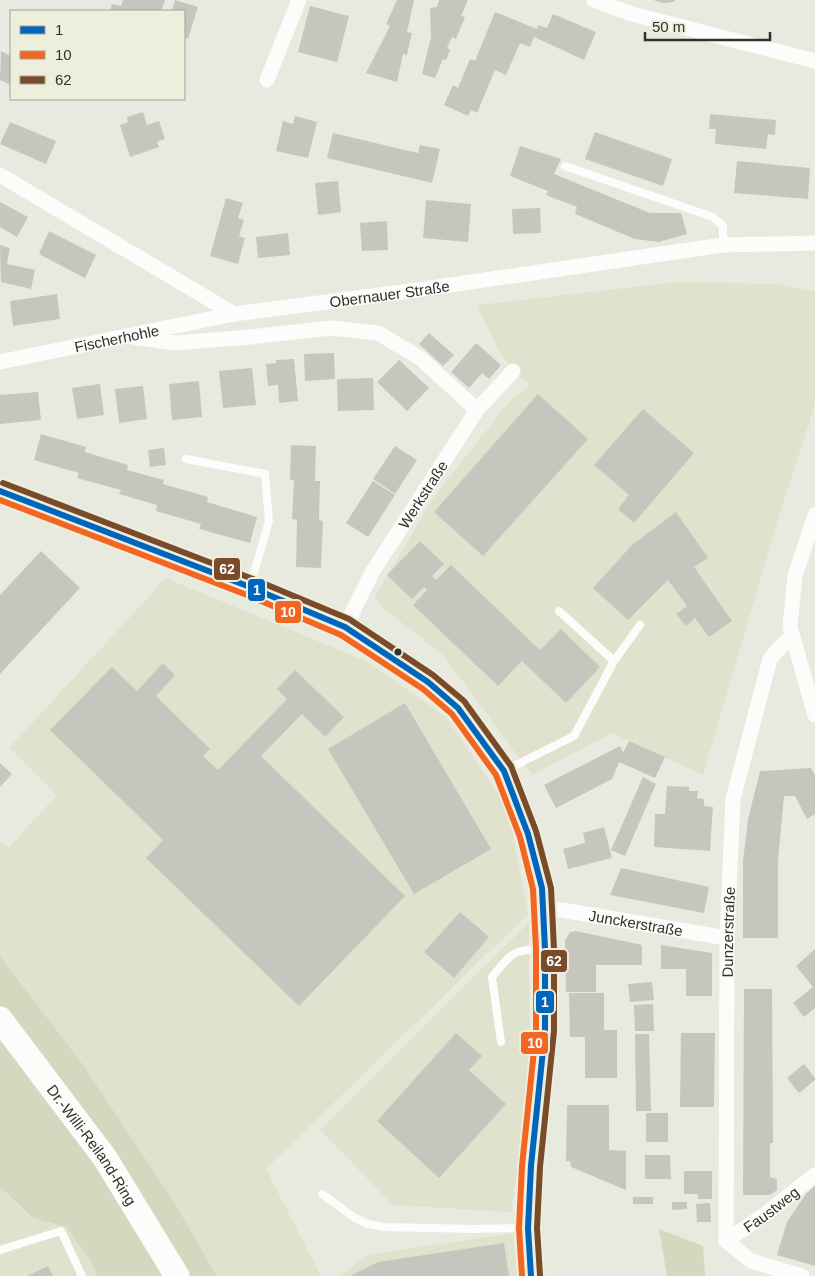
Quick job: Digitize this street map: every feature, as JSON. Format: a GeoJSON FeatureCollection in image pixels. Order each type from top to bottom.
{"type":"FeatureCollection","features":[{"type":"Feature","properties":{"kind":"highway","name":"Dr.-Willi-Reiland-Ring"},"geometry":{"type":"LineString","coordinates":[[0,1019],[105,1158],[177,1276]]}},
{"type":"Feature","properties":{"kind":"street"},"geometry":{"type":"LineString","coordinates":[[267,80],[299,0]]}},
{"type":"Feature","properties":{"kind":"street"},"geometry":{"type":"LineString","coordinates":[[594,0],[632,14],[815,61]]}},
{"type":"Feature","properties":{"kind":"street"},"geometry":{"type":"LineString","coordinates":[[0,176],[234,314]]}},
{"type":"Feature","properties":{"kind":"street","name":"Obernauer Straße"},"geometry":{"type":"LineString","coordinates":[[234,314],[403,292],[723,245],[815,243]]}},
{"type":"Feature","properties":{"kind":"street","name":"Fischerhohle"},"geometry":{"type":"LineString","coordinates":[[0,362],[234,314]]}},
{"type":"Feature","properties":{"kind":"street","name":"Obernauer Straße"},"geometry":{"type":"LineString","coordinates":[[126,336],[175,343],[331,328],[378,332],[420,358],[477,410]]}},
{"type":"Feature","properties":{"kind":"street","name":"Werkstraße"},"geometry":{"type":"LineString","coordinates":[[344,627],[373,571],[477,410],[513,371]]}},
{"type":"Feature","properties":{"kind":"street"},"geometry":{"type":"LineString","coordinates":[[0,491],[250,587],[344,627],[428,682],[458,708],[504,771],[528,834],[542,888],[545,949],[545,1031],[530,1166],[528,1228],[531,1276]]}},
{"type":"Feature","properties":{"kind":"street"},"geometry":{"type":"LineString","coordinates":[[815,515],[794,576],[790,627],[815,715]]}},
{"type":"Feature","properties":{"kind":"street","name":"Dunzerstraße"},"geometry":{"type":"LineString","coordinates":[[726,1241],[727,938],[733,798],[770,659],[792,637]]}},
{"type":"Feature","properties":{"kind":"street","name":"Junckerstraße"},"geometry":{"type":"LineString","coordinates":[[543,910],[562,910],[727,938]]}},
{"type":"Feature","properties":{"kind":"street","name":"Faustweg"},"geometry":{"type":"LineString","coordinates":[[726,1241],[767,1213],[815,1176]]}},
{"type":"Feature","properties":{"kind":"street"},"geometry":{"type":"LineString","coordinates":[[726,1241],[751,1261],[802,1276]]}},
{"type":"Feature","properties":{"kind":"lane"},"geometry":{"type":"LineString","coordinates":[[565,166],[714,217],[723,226],[723,245]]}},
{"type":"Feature","properties":{"kind":"lane"},"geometry":{"type":"LineString","coordinates":[[186,459],[265,474],[269,521],[250,587]]}},
{"type":"Feature","properties":{"kind":"lane"},"geometry":{"type":"LineString","coordinates":[[559,610],[614,661]]}},
{"type":"Feature","properties":{"kind":"lane"},"geometry":{"type":"LineString","coordinates":[[504,771],[574,736],[614,661],[640,625]]}},
{"type":"Feature","properties":{"kind":"lane"},"geometry":{"type":"LineString","coordinates":[[501,1042],[492,977],[510,955],[524,949],[545,949]]}},
{"type":"Feature","properties":{"kind":"lane"},"geometry":{"type":"LineString","coordinates":[[322,1194],[355,1218],[368,1224],[474,1229],[528,1228]]}},
{"type":"Feature","properties":{"kind":"lane"},"geometry":{"type":"LineString","coordinates":[[0,1250],[61,1231],[82,1276]]}},
{"type":"Feature","properties":{"kind":"shaded area"},"geometry":{"type":"Polygon","coordinates":[[[677,282],[777,284],[815,291],[815,404],[779,516],[703,775],[612,733],[532,775],[443,655],[383,608],[375,596],[432,500],[507,404],[530,384],[513,371],[498,349],[477,305],[677,282]]]}},
{"type":"Feature","properties":{"kind":"shaded area"},"geometry":{"type":"Polygon","coordinates":[[[166,578],[368,662],[446,717],[508,808],[528,914],[266,1169],[321,1276],[217,1276],[174,1202],[84,1066],[0,956],[0,840],[9,847],[57,795],[9,748],[166,578]]]}},
{"type":"Feature","properties":{"kind":"shaded area"},"geometry":{"type":"Polygon","coordinates":[[[529,922],[530,1085],[511,1212],[393,1205],[320,1130],[529,922]]]}},
{"type":"Feature","properties":{"kind":"shaded area"},"geometry":{"type":"Polygon","coordinates":[[[0,956],[84,1066],[174,1202],[217,1276],[97,1276],[90,1260],[66,1227],[33,1218],[0,1187],[0,956]]]}},
{"type":"Feature","properties":{"kind":"shaded area"},"geometry":{"type":"Polygon","coordinates":[[[0,1187],[32,1218],[66,1227],[90,1260],[97,1276],[0,1276],[0,1187]]]}},
{"type":"Feature","properties":{"kind":"shaded area"},"geometry":{"type":"Polygon","coordinates":[[[659,1229],[703,1246],[705,1276],[667,1276],[659,1229]]]}},
{"type":"Feature","properties":{"kind":"shaded area"},"geometry":{"type":"Polygon","coordinates":[[[513,1233],[517,1276],[339,1276],[367,1255],[513,1233]]]}},
{"type":"Feature","properties":{"kind":"building"},"geometry":{"type":"Polygon","coordinates":[[[123,0],[165,0],[161,10],[110,10],[112,4],[121,6],[123,0]]]}},
{"type":"Feature","properties":{"kind":"building"},"geometry":{"type":"Polygon","coordinates":[[[175,0],[198,7],[188,39],[185,38],[185,10],[172,10],[175,0]]]}},
{"type":"Feature","properties":{"kind":"building"},"geometry":{"type":"Polygon","coordinates":[[[397,0],[414,0],[407,32],[412,33],[407,55],[403,54],[397,82],[366,73],[390,26],[386,24],[397,0]]]}},
{"type":"Feature","properties":{"kind":"building"},"geometry":{"type":"Polygon","coordinates":[[[439,0],[468,0],[461,16],[465,17],[456,39],[452,37],[447,48],[450,50],[446,60],[443,59],[435,78],[422,74],[431,37],[430,8],[437,7],[439,0]]]}},
{"type":"Feature","properties":{"kind":"building"},"geometry":{"type":"Polygon","coordinates":[[[653,0],[675,0],[674,2],[664,3],[653,0]]]}},
{"type":"Feature","properties":{"kind":"building"},"geometry":{"type":"Polygon","coordinates":[[[310,6],[349,16],[337,62],[298,52],[310,6]]]}},
{"type":"Feature","properties":{"kind":"building"},"geometry":{"type":"Polygon","coordinates":[[[495,12],[537,29],[538,25],[547,28],[553,14],[596,32],[584,60],[534,37],[530,47],[520,43],[506,75],[495,70],[477,113],[471,110],[468,116],[444,105],[453,85],[458,88],[470,59],[475,61],[495,12]]]}},
{"type":"Feature","properties":{"kind":"building"},"geometry":{"type":"Polygon","coordinates":[[[1,51],[10,56],[10,85],[0,80],[1,51]]]}},
{"type":"Feature","properties":{"kind":"building"},"geometry":{"type":"Polygon","coordinates":[[[143,112],[147,125],[159,121],[165,139],[157,142],[159,147],[130,157],[120,125],[128,122],[127,117],[143,112]]]}},
{"type":"Feature","properties":{"kind":"building"},"geometry":{"type":"Polygon","coordinates":[[[710,114],[776,120],[775,135],[768,134],[766,149],[715,144],[716,129],[709,129],[710,114]]]}},
{"type":"Feature","properties":{"kind":"building"},"geometry":{"type":"Polygon","coordinates":[[[295,116],[317,122],[308,158],[276,151],[283,121],[293,124],[295,116]]]}},
{"type":"Feature","properties":{"kind":"building"},"geometry":{"type":"Polygon","coordinates":[[[10,122],[56,141],[46,164],[0,144],[10,122]]]}},
{"type":"Feature","properties":{"kind":"building"},"geometry":{"type":"Polygon","coordinates":[[[595,132],[672,159],[663,186],[585,159],[595,132]]]}},
{"type":"Feature","properties":{"kind":"building"},"geometry":{"type":"Polygon","coordinates":[[[333,133],[418,153],[420,145],[440,149],[432,183],[327,158],[333,133]]]}},
{"type":"Feature","properties":{"kind":"building"},"geometry":{"type":"Polygon","coordinates":[[[520,146],[561,159],[554,174],[650,213],[681,213],[687,234],[659,242],[635,239],[575,214],[577,207],[546,195],[548,191],[510,176],[520,146]]]}},
{"type":"Feature","properties":{"kind":"building"},"geometry":{"type":"Polygon","coordinates":[[[737,161],[810,168],[808,199],[734,193],[737,161]]]}},
{"type":"Feature","properties":{"kind":"building"},"geometry":{"type":"Polygon","coordinates":[[[338,181],[341,212],[318,215],[315,183],[338,181]]]}},
{"type":"Feature","properties":{"kind":"building"},"geometry":{"type":"Polygon","coordinates":[[[226,198],[243,203],[238,218],[244,220],[239,236],[245,238],[238,264],[210,256],[226,198]]]}},
{"type":"Feature","properties":{"kind":"building"},"geometry":{"type":"Polygon","coordinates":[[[426,200],[471,204],[468,242],[423,238],[426,200]]]}},
{"type":"Feature","properties":{"kind":"building"},"geometry":{"type":"Polygon","coordinates":[[[0,202],[28,217],[17,237],[0,227],[0,202]]]}},
{"type":"Feature","properties":{"kind":"building"},"geometry":{"type":"Polygon","coordinates":[[[540,208],[541,233],[513,234],[512,209],[540,208]]]}},
{"type":"Feature","properties":{"kind":"building"},"geometry":{"type":"Polygon","coordinates":[[[387,221],[388,250],[362,251],[360,223],[387,221]]]}},
{"type":"Feature","properties":{"kind":"building"},"geometry":{"type":"Polygon","coordinates":[[[49,231],[96,255],[85,278],[39,254],[49,231]]]}},
{"type":"Feature","properties":{"kind":"building"},"geometry":{"type":"Polygon","coordinates":[[[288,233],[290,255],[258,258],[256,237],[288,233]]]}},
{"type":"Feature","properties":{"kind":"building"},"geometry":{"type":"Polygon","coordinates":[[[0,245],[10,248],[7,264],[35,270],[31,289],[1,282],[0,245]]]}},
{"type":"Feature","properties":{"kind":"building"},"geometry":{"type":"Polygon","coordinates":[[[57,294],[60,319],[13,326],[10,301],[57,294]]]}},
{"type":"Feature","properties":{"kind":"building"},"geometry":{"type":"Polygon","coordinates":[[[429,333],[454,355],[443,366],[419,344],[429,333]]]}},
{"type":"Feature","properties":{"kind":"building"},"geometry":{"type":"Polygon","coordinates":[[[476,343],[501,365],[489,379],[482,373],[469,388],[451,372],[476,343]]]}},
{"type":"Feature","properties":{"kind":"building"},"geometry":{"type":"Polygon","coordinates":[[[334,353],[335,379],[305,381],[304,354],[334,353]]]}},
{"type":"Feature","properties":{"kind":"building"},"geometry":{"type":"Polygon","coordinates":[[[294,359],[298,401],[279,403],[278,385],[268,386],[266,364],[276,363],[276,360],[294,359]]]}},
{"type":"Feature","properties":{"kind":"building"},"geometry":{"type":"Polygon","coordinates":[[[399,360],[429,388],[407,411],[377,382],[399,360]]]}},
{"type":"Feature","properties":{"kind":"building"},"geometry":{"type":"Polygon","coordinates":[[[252,368],[256,405],[223,408],[219,371],[252,368]]]}},
{"type":"Feature","properties":{"kind":"building"},"geometry":{"type":"Polygon","coordinates":[[[373,378],[374,410],[338,411],[337,379],[373,378]]]}},
{"type":"Feature","properties":{"kind":"building"},"geometry":{"type":"Polygon","coordinates":[[[199,381],[202,417],[172,420],[169,384],[199,381]]]}},
{"type":"Feature","properties":{"kind":"building"},"geometry":{"type":"Polygon","coordinates":[[[100,384],[104,415],[77,419],[72,388],[100,384]]]}},
{"type":"Feature","properties":{"kind":"building"},"geometry":{"type":"Polygon","coordinates":[[[143,386],[147,419],[119,423],[115,389],[143,386]]]}},
{"type":"Feature","properties":{"kind":"building"},"geometry":{"type":"Polygon","coordinates":[[[38,392],[41,420],[0,424],[0,395],[38,392]]]}},
{"type":"Feature","properties":{"kind":"building"},"geometry":{"type":"Polygon","coordinates":[[[538,394],[588,439],[483,556],[434,512],[538,394]]]}},
{"type":"Feature","properties":{"kind":"building"},"geometry":{"type":"Polygon","coordinates":[[[643,409],[694,453],[634,523],[618,509],[629,495],[594,465],[643,409]]]}},
{"type":"Feature","properties":{"kind":"building"},"geometry":{"type":"Polygon","coordinates":[[[41,434],[86,447],[85,452],[128,465],[127,470],[164,480],[163,484],[208,497],[207,502],[257,517],[250,543],[199,529],[201,524],[156,511],[157,505],[119,494],[121,490],[77,478],[79,473],[34,460],[41,434]]]}},
{"type":"Feature","properties":{"kind":"building"},"geometry":{"type":"Polygon","coordinates":[[[291,445],[316,446],[315,481],[320,481],[319,520],[323,521],[321,568],[296,567],[297,520],[292,519],[294,480],[290,480],[291,445]]]}},
{"type":"Feature","properties":{"kind":"building"},"geometry":{"type":"Polygon","coordinates":[[[395,446],[417,460],[395,494],[373,479],[395,446]]]}},
{"type":"Feature","properties":{"kind":"building"},"geometry":{"type":"Polygon","coordinates":[[[164,448],[166,465],[150,467],[148,450],[164,448]]]}},
{"type":"Feature","properties":{"kind":"building"},"geometry":{"type":"Polygon","coordinates":[[[373,481],[395,495],[368,537],[346,523],[373,481]]]}},
{"type":"Feature","properties":{"kind":"building"},"geometry":{"type":"Polygon","coordinates":[[[676,512],[708,558],[694,567],[732,621],[709,637],[695,618],[686,626],[676,614],[687,606],[668,580],[628,620],[593,588],[632,545],[676,512]]]}},
{"type":"Feature","properties":{"kind":"building"},"geometry":{"type":"Polygon","coordinates":[[[420,541],[444,564],[432,576],[436,580],[451,565],[540,650],[561,629],[600,667],[566,703],[522,661],[498,686],[413,605],[427,590],[424,587],[412,599],[387,575],[420,541]]]}},
{"type":"Feature","properties":{"kind":"building"},"geometry":{"type":"Polygon","coordinates":[[[41,551],[80,588],[0,674],[0,595],[41,551]]]}},
{"type":"Feature","properties":{"kind":"building"},"geometry":{"type":"Polygon","coordinates":[[[163,663],[175,675],[156,696],[210,749],[203,756],[218,770],[287,699],[277,689],[295,670],[344,717],[325,737],[302,714],[261,756],[405,896],[299,1006],[146,858],[163,840],[50,730],[112,667],[137,691],[163,663]]]}},
{"type":"Feature","properties":{"kind":"building"},"geometry":{"type":"Polygon","coordinates":[[[405,703],[491,849],[414,894],[328,749],[405,703]]]}},
{"type":"Feature","properties":{"kind":"building"},"geometry":{"type":"Polygon","coordinates":[[[629,741],[665,757],[655,778],[619,762],[612,779],[556,808],[544,785],[620,746],[623,753],[629,741]]]}},
{"type":"Feature","properties":{"kind":"building"},"geometry":{"type":"Polygon","coordinates":[[[0,763],[12,774],[0,787],[0,763]]]}},
{"type":"Feature","properties":{"kind":"building"},"geometry":{"type":"Polygon","coordinates":[[[811,768],[815,775],[815,814],[807,819],[795,796],[784,796],[778,861],[778,938],[743,938],[743,861],[748,819],[760,771],[811,768]]]}},
{"type":"Feature","properties":{"kind":"building"},"geometry":{"type":"Polygon","coordinates":[[[643,777],[656,784],[625,856],[611,850],[643,777]]]}},
{"type":"Feature","properties":{"kind":"building"},"geometry":{"type":"Polygon","coordinates":[[[667,786],[689,787],[689,791],[698,791],[697,798],[704,799],[704,806],[713,807],[710,851],[654,847],[655,814],[665,814],[667,786]]]}},
{"type":"Feature","properties":{"kind":"building"},"geometry":{"type":"Polygon","coordinates":[[[604,827],[612,858],[568,869],[563,849],[585,843],[583,833],[604,827]]]}},
{"type":"Feature","properties":{"kind":"building"},"geometry":{"type":"Polygon","coordinates":[[[621,868],[709,887],[704,913],[610,895],[621,868]]]}},
{"type":"Feature","properties":{"kind":"building"},"geometry":{"type":"Polygon","coordinates":[[[460,912],[489,937],[454,978],[424,952],[460,912]]]}},
{"type":"Feature","properties":{"kind":"building"},"geometry":{"type":"Polygon","coordinates":[[[576,931],[642,945],[642,965],[596,965],[596,992],[566,992],[565,940],[570,932],[576,931]]]}},
{"type":"Feature","properties":{"kind":"building"},"geometry":{"type":"Polygon","coordinates":[[[661,945],[712,953],[712,996],[686,996],[686,969],[661,969],[661,945]]]}},
{"type":"Feature","properties":{"kind":"building"},"geometry":{"type":"Polygon","coordinates":[[[815,949],[815,1008],[804,1017],[793,1003],[813,987],[796,966],[815,949]]]}},
{"type":"Feature","properties":{"kind":"building"},"geometry":{"type":"Polygon","coordinates":[[[652,982],[654,1000],[630,1002],[628,984],[652,982]]]}},
{"type":"Feature","properties":{"kind":"building"},"geometry":{"type":"Polygon","coordinates":[[[744,989],[772,989],[773,1143],[770,1143],[770,1177],[777,1179],[777,1190],[770,1195],[743,1195],[744,989]]]}},
{"type":"Feature","properties":{"kind":"building"},"geometry":{"type":"Polygon","coordinates":[[[569,993],[604,993],[604,1030],[617,1030],[617,1078],[585,1078],[585,1037],[570,1037],[569,993]]]}},
{"type":"Feature","properties":{"kind":"building"},"geometry":{"type":"Polygon","coordinates":[[[653,1004],[654,1031],[635,1031],[634,1005],[653,1004]]]}},
{"type":"Feature","properties":{"kind":"building"},"geometry":{"type":"Polygon","coordinates":[[[456,1033],[482,1056],[469,1070],[506,1104],[439,1178],[377,1121],[456,1033]]]}},
{"type":"Feature","properties":{"kind":"building"},"geometry":{"type":"Polygon","coordinates":[[[681,1033],[715,1033],[714,1107],[680,1107],[681,1033]]]}},
{"type":"Feature","properties":{"kind":"building"},"geometry":{"type":"Polygon","coordinates":[[[635,1034],[649,1034],[651,1111],[636,1111],[635,1034]]]}},
{"type":"Feature","properties":{"kind":"building"},"geometry":{"type":"Polygon","coordinates":[[[804,1064],[815,1080],[799,1093],[787,1078],[804,1064]]]}},
{"type":"Feature","properties":{"kind":"building"},"geometry":{"type":"Polygon","coordinates":[[[567,1105],[609,1105],[609,1150],[626,1151],[626,1190],[571,1167],[570,1161],[566,1161],[567,1105]]]}},
{"type":"Feature","properties":{"kind":"building"},"geometry":{"type":"Polygon","coordinates":[[[646,1113],[668,1113],[668,1142],[646,1142],[646,1113]]]}},
{"type":"Feature","properties":{"kind":"building"},"geometry":{"type":"Polygon","coordinates":[[[645,1155],[670,1155],[671,1179],[645,1179],[645,1155]]]}},
{"type":"Feature","properties":{"kind":"building"},"geometry":{"type":"Polygon","coordinates":[[[684,1171],[712,1171],[712,1199],[698,1199],[698,1194],[684,1194],[684,1171]]]}},
{"type":"Feature","properties":{"kind":"building"},"geometry":{"type":"Polygon","coordinates":[[[815,1186],[815,1266],[777,1255],[787,1222],[806,1194],[815,1186]]]}},
{"type":"Feature","properties":{"kind":"building"},"geometry":{"type":"Polygon","coordinates":[[[633,1197],[653,1197],[653,1204],[633,1204],[633,1197]]]}},
{"type":"Feature","properties":{"kind":"building"},"geometry":{"type":"Polygon","coordinates":[[[672,1202],[687,1202],[687,1209],[672,1210],[672,1202]]]}},
{"type":"Feature","properties":{"kind":"building"},"geometry":{"type":"Polygon","coordinates":[[[710,1203],[711,1222],[697,1222],[696,1204],[710,1203]]]}},
{"type":"Feature","properties":{"kind":"building"},"geometry":{"type":"Polygon","coordinates":[[[504,1243],[509,1276],[350,1276],[378,1262],[504,1243]]]}},
{"type":"Feature","properties":{"kind":"building"},"geometry":{"type":"Polygon","coordinates":[[[48,1266],[53,1276],[27,1276],[48,1266]]]}},
{"type":"Feature","properties":{"kind":"transit line","name":"62"},"geometry":{"type":"LineString","coordinates":[[3,483],[253,579],[349,619],[433,675],[464,701],[511,766],[536,831],[551,888],[554,949],[554,1031],[540,1167],[537,1228],[540,1275]]}},
{"type":"Feature","properties":{"kind":"transit line","name":"1"},"geometry":{"type":"LineString","coordinates":[[0,491],[250,587],[345,627],[428,682],[458,708],[504,771],[528,834],[542,888],[545,949],[545,1031],[531,1166],[528,1228],[531,1276]]}},
{"type":"Feature","properties":{"kind":"transit line","name":"10"},"geometry":{"type":"LineString","coordinates":[[0,500],[247,595],[341,635],[423,689],[452,714],[496,775],[520,837],[533,889],[536,949],[536,1031],[522,1166],[519,1228],[522,1276]]}}]}
